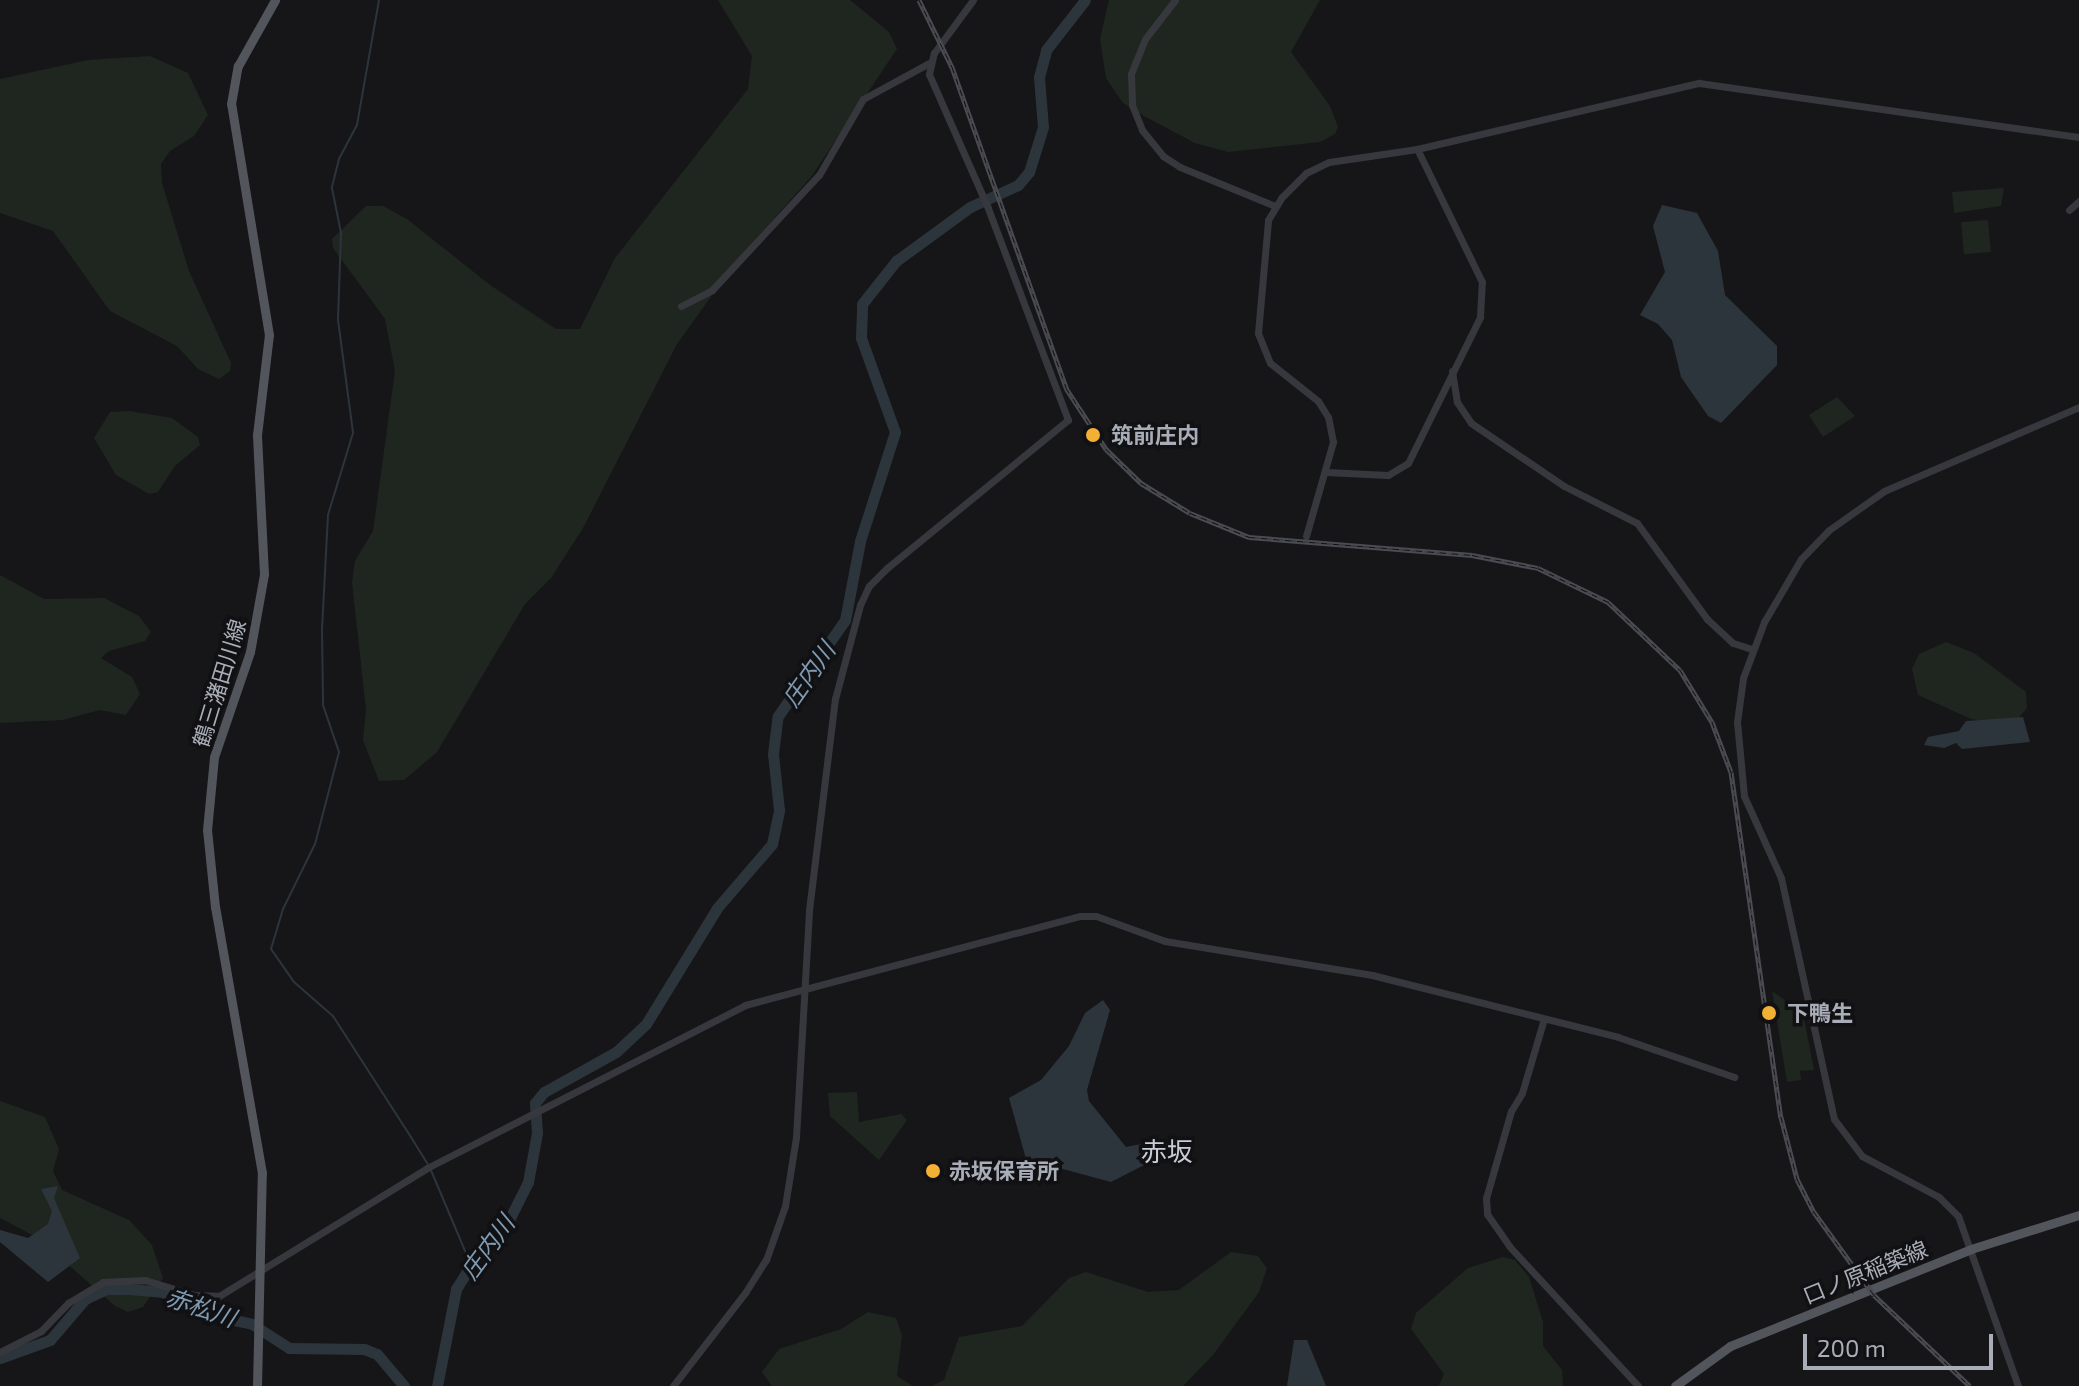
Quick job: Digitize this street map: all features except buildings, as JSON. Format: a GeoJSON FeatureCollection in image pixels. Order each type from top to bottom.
{"type":"FeatureCollection","features":[{"type":"Feature","properties":{"kind":"main road","name":"鶴三潴田川線"},"geometry":{"type":"LineString","coordinates":[[257,1386],[261,1267],[259,1147],[215,907],[207,830],[214,757],[250,652],[264,574],[257,435],[269,335],[231,104],[238,66],[275,0]]}},
{"type":"Feature","properties":{"kind":"main road","name":"口ノ原稲築線"},"geometry":{"type":"LineString","coordinates":[[1675,1386],[1730,1346],[1972,1248],[2079,1215]]}},
{"type":"Feature","properties":{"kind":"street"},"geometry":{"type":"LineString","coordinates":[[681,306],[712,290],[819,175],[856,107],[877,89],[929,63],[973,0]]}},
{"type":"Feature","properties":{"kind":"street"},"geometry":{"type":"LineString","coordinates":[[1175,0],[1145,39],[1131,74],[1132,105],[1142,130],[1163,156],[1180,167],[1275,206]]}},
{"type":"Feature","properties":{"kind":"street"},"geometry":{"type":"LineString","coordinates":[[673,1386],[745,1293],[766,1260],[785,1206],[794,1151],[805,991],[835,699],[860,605],[869,586],[887,568],[1068,420],[982,192],[932,82],[929,63]]}},
{"type":"Feature","properties":{"kind":"street"},"geometry":{"type":"LineString","coordinates":[[1306,536],[1333,442],[1328,417],[1318,401],[1270,363],[1258,333],[1264,236],[1275,206],[1306,173],[1329,162],[1417,149],[1699,83],[2079,137]]}},
{"type":"Feature","properties":{"kind":"street"},"geometry":{"type":"LineString","coordinates":[[1326,472],[1398,472],[1422,439],[1452,370],[1480,317],[1482,282],[1417,149]]}},
{"type":"Feature","properties":{"kind":"street"},"geometry":{"type":"LineString","coordinates":[[2069,210],[2079,201]]}},
{"type":"Feature","properties":{"kind":"street"},"geometry":{"type":"LineString","coordinates":[[1452,370],[1457,402],[1471,423],[1564,486],[1637,523],[1707,619],[1733,643],[1752,649]]}},
{"type":"Feature","properties":{"kind":"street"},"geometry":{"type":"LineString","coordinates":[[2018,1386],[1972,1248],[1947,1203],[1862,1156],[1843,1136],[1830,1109],[1781,878],[1744,796],[1737,722],[1752,649],[1781,587],[1801,559],[1856,508],[1911,479],[2079,407]]}},
{"type":"Feature","properties":{"kind":"street"},"geometry":{"type":"LineString","coordinates":[[0,1352],[41,1331],[68,1303],[103,1282],[145,1280],[206,1298],[219,1296],[261,1267],[427,1168],[745,1005],[1093,915],[1165,941],[1372,975],[1543,1022],[1618,1037],[1734,1077]]}},
{"type":"Feature","properties":{"kind":"street"},"geometry":{"type":"LineString","coordinates":[[1543,1022],[1522,1093],[1511,1111],[1486,1198],[1487,1214],[1509,1246],[1638,1386]]}},
{"type":"Feature","properties":{"kind":"shaded area"},"geometry":{"type":"Polygon","coordinates":[[[718,0],[850,0],[889,32],[897,49],[811,177],[738,259],[677,344],[583,528],[551,578],[525,604],[437,752],[404,780],[379,781],[363,740],[366,710],[352,582],[355,561],[373,531],[395,371],[385,319],[333,248],[332,239],[366,206],[383,206],[407,219],[490,285],[556,329],[580,329],[615,258],[748,89],[752,56],[718,0]]]}},
{"type":"Feature","properties":{"kind":"shaded area"},"geometry":{"type":"Polygon","coordinates":[[[1109,0],[1320,0],[1291,52],[1330,106],[1338,127],[1335,134],[1320,142],[1228,152],[1195,143],[1144,116],[1123,103],[1106,78],[1100,39],[1109,0]]]}},
{"type":"Feature","properties":{"kind":"shaded area"},"geometry":{"type":"Polygon","coordinates":[[[150,56],[188,73],[208,115],[194,136],[170,151],[161,164],[162,183],[189,271],[231,363],[230,371],[219,379],[198,369],[177,346],[110,311],[53,231],[0,213],[0,79],[88,60],[150,56]]]}},
{"type":"Feature","properties":{"kind":"shaded area"},"geometry":{"type":"Polygon","coordinates":[[[2004,188],[2001,206],[1954,213],[1952,192],[2004,188]]]}},
{"type":"Feature","properties":{"kind":"shaded area"},"geometry":{"type":"Polygon","coordinates":[[[1662,205],[1697,213],[1718,251],[1725,295],[1777,346],[1777,365],[1721,423],[1708,416],[1681,377],[1672,340],[1658,324],[1640,315],[1665,272],[1653,226],[1662,205]]]}},
{"type":"Feature","properties":{"kind":"shaded area"},"geometry":{"type":"Polygon","coordinates":[[[1988,220],[1991,252],[1964,254],[1961,222],[1988,220]]]}},
{"type":"Feature","properties":{"kind":"shaded area"},"geometry":{"type":"Polygon","coordinates":[[[1837,397],[1855,416],[1823,437],[1809,415],[1837,397]]]}},
{"type":"Feature","properties":{"kind":"shaded area"},"geometry":{"type":"Polygon","coordinates":[[[129,411],[172,418],[198,437],[200,445],[175,466],[158,492],[149,494],[116,475],[94,438],[110,412],[129,411]]]}},
{"type":"Feature","properties":{"kind":"shaded area"},"geometry":{"type":"Polygon","coordinates":[[[0,575],[44,599],[104,598],[139,616],[151,632],[145,641],[109,651],[101,658],[132,677],[140,694],[126,715],[100,710],[63,720],[0,723],[0,575]]]}},
{"type":"Feature","properties":{"kind":"shaded area"},"geometry":{"type":"Polygon","coordinates":[[[1946,642],[1974,653],[2026,692],[2027,708],[2017,720],[2007,725],[1971,719],[1918,695],[1912,669],[1919,654],[1946,642]]]}},
{"type":"Feature","properties":{"kind":"shaded area"},"geometry":{"type":"Polygon","coordinates":[[[2023,717],[2030,742],[1962,749],[1956,743],[1944,748],[1924,745],[1928,737],[1959,731],[1966,721],[2023,717]]]}},
{"type":"Feature","properties":{"kind":"shaded area"},"geometry":{"type":"Polygon","coordinates":[[[1772,991],[1789,1003],[1801,1003],[1814,1070],[1800,1071],[1801,1080],[1787,1082],[1772,991]]]}},
{"type":"Feature","properties":{"kind":"shaded area"},"geometry":{"type":"Polygon","coordinates":[[[1103,1000],[1110,1010],[1087,1090],[1089,1101],[1126,1147],[1141,1144],[1158,1158],[1111,1182],[1026,1159],[1009,1098],[1041,1080],[1069,1046],[1085,1013],[1103,1000]]]}},
{"type":"Feature","properties":{"kind":"shaded area"},"geometry":{"type":"Polygon","coordinates":[[[857,1092],[859,1122],[901,1114],[907,1120],[879,1160],[830,1116],[828,1093],[857,1092]]]}},
{"type":"Feature","properties":{"kind":"shaded area"},"geometry":{"type":"Polygon","coordinates":[[[0,1101],[45,1117],[59,1149],[53,1171],[62,1190],[129,1220],[152,1245],[163,1278],[143,1307],[128,1312],[115,1306],[38,1238],[0,1218],[0,1101]]]}},
{"type":"Feature","properties":{"kind":"shaded area"},"geometry":{"type":"Polygon","coordinates":[[[58,1186],[54,1198],[80,1258],[48,1282],[0,1242],[0,1230],[28,1238],[48,1224],[52,1211],[41,1189],[58,1186]]]}},
{"type":"Feature","properties":{"kind":"shaded area"},"geometry":{"type":"Polygon","coordinates":[[[1231,1252],[1258,1256],[1267,1268],[1259,1292],[1213,1355],[1183,1386],[932,1386],[944,1380],[959,1337],[1022,1326],[1069,1278],[1086,1272],[1148,1292],[1179,1290],[1231,1252]]]}},
{"type":"Feature","properties":{"kind":"shaded area"},"geometry":{"type":"Polygon","coordinates":[[[1503,1257],[1515,1260],[1529,1277],[1543,1322],[1543,1346],[1562,1370],[1563,1386],[1439,1386],[1444,1374],[1411,1329],[1416,1313],[1468,1268],[1503,1257]]]}},
{"type":"Feature","properties":{"kind":"shaded area"},"geometry":{"type":"Polygon","coordinates":[[[868,1312],[896,1318],[902,1336],[897,1376],[913,1386],[772,1386],[762,1372],[779,1349],[841,1329],[868,1312]]]}},
{"type":"Feature","properties":{"kind":"shaded area"},"geometry":{"type":"Polygon","coordinates":[[[1294,1340],[1307,1340],[1326,1386],[1287,1386],[1294,1340]]]}},
{"type":"Feature","properties":{"kind":"waterway"},"geometry":{"type":"LineString","coordinates":[[379,0],[357,125],[339,159],[332,188],[341,233],[338,320],[353,433],[328,515],[322,629],[323,705],[339,752],[315,844],[283,909],[271,949],[294,982],[333,1016],[409,1134],[430,1168],[471,1265]]}},
{"type":"Feature","properties":{"kind":"waterway","name":"庄内川"},"geometry":{"type":"LineString","coordinates":[[437,1386],[456,1289],[471,1265],[502,1234],[528,1182],[537,1133],[535,1103],[544,1092],[616,1052],[646,1024],[717,908],[772,844],[779,810],[773,754],[778,716],[845,620],[860,541],[895,432],[861,338],[862,304],[896,261],[970,207],[1018,185],[1029,172],[1043,127],[1039,77],[1046,50],[1085,0]]}},
{"type":"Feature","properties":{"kind":"waterway","name":"赤松川"},"geometry":{"type":"LineString","coordinates":[[0,1358],[50,1340],[85,1299],[106,1289],[129,1289],[162,1292],[220,1317],[252,1324],[289,1348],[364,1349],[377,1354],[404,1386]]}},
{"type":"Feature","properties":{"kind":"railway"},"geometry":{"type":"LineString","coordinates":[[919,0],[952,67],[1066,388],[1106,449],[1141,483],[1190,513],[1249,537],[1472,555],[1538,568],[1608,602],[1680,670],[1712,722],[1731,772],[1781,1117],[1797,1179],[1814,1212],[1874,1295],[1970,1386]]}},
{"type":"Feature","properties":{"kind":"place","name":"筑前庄内"},"geometry":{"type":"Point","coordinates":[1093,435]}},
{"type":"Feature","properties":{"kind":"place","name":"下鴨生"},"geometry":{"type":"Point","coordinates":[1769,1013]}},
{"type":"Feature","properties":{"kind":"place","name":"赤坂保育所"},"geometry":{"type":"Point","coordinates":[933,1171]}},
{"type":"Feature","properties":{"kind":"district","name":"赤坂"},"geometry":{"type":"Point","coordinates":[1167,1151]}}]}
